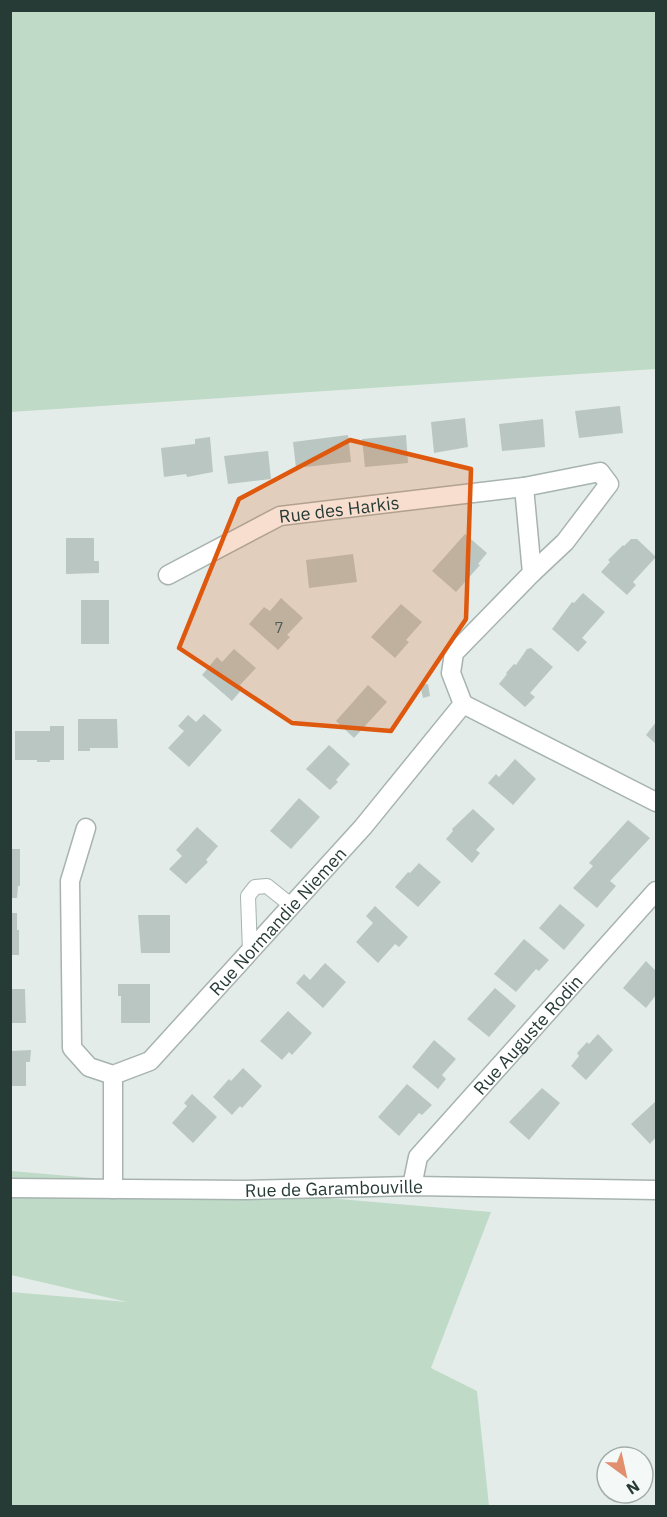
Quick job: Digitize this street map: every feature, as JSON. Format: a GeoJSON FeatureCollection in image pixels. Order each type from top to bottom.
{"type":"FeatureCollection","features":[{"type":"Feature","properties":{"kind":"street","name":"Rue des Harkis"},"geometry":{"type":"LineString","coordinates":[[168,575],[280,516],[524,487],[600,472],[609,484],[565,542],[454,653],[451,673],[463,704]]}},
{"type":"Feature","properties":{"kind":"street"},"geometry":{"type":"LineString","coordinates":[[524,487],[532,573]]}},
{"type":"Feature","properties":{"kind":"street"},"geometry":{"type":"LineString","coordinates":[[463,704],[657,802]]}},
{"type":"Feature","properties":{"kind":"street","name":"Rue Normandie Niemen"},"geometry":{"type":"LineString","coordinates":[[113,1075],[150,1061],[363,827],[463,704]]}},
{"type":"Feature","properties":{"kind":"street"},"geometry":{"type":"LineString","coordinates":[[86,828],[70,881],[72,1048],[89,1067],[113,1075],[113,1189]]}},
{"type":"Feature","properties":{"kind":"street","name":"Rue Auguste Rodin"},"geometry":{"type":"LineString","coordinates":[[412,1186],[418,1157],[657,891]]}},
{"type":"Feature","properties":{"kind":"street","name":"Rue de Garambouville"},"geometry":{"type":"LineString","coordinates":[[10,1188],[245,1190],[412,1186],[657,1190]]}},
{"type":"Feature","properties":{"kind":"lane"},"geometry":{"type":"LineString","coordinates":[[250,952],[248,896],[255,887],[267,886],[292,906]]}},
{"type":"Feature","properties":{"kind":"highlighted area"},"geometry":{"type":"Polygon","coordinates":[[[350,440],[471,469],[466,619],[391,731],[292,723],[179,648],[239,499],[350,440]]]}},
{"type":"Feature","properties":{"kind":"green space"},"geometry":{"type":"Polygon","coordinates":[[[11,10],[656,11],[656,369],[11,412],[11,10]]]}},
{"type":"Feature","properties":{"kind":"green space"},"geometry":{"type":"Polygon","coordinates":[[[11,1171],[491,1212],[431,1368],[477,1391],[489,1506],[11,1506],[11,1292],[127,1302],[11,1275],[11,1171]]]}},
{"type":"Feature","properties":{"kind":"building"},"geometry":{"type":"Polygon","coordinates":[[[620,406],[623,433],[579,438],[575,411],[620,406]]]}},
{"type":"Feature","properties":{"kind":"building"},"geometry":{"type":"Polygon","coordinates":[[[465,418],[468,447],[434,453],[431,422],[465,418]]]}},
{"type":"Feature","properties":{"kind":"building"},"geometry":{"type":"Polygon","coordinates":[[[543,419],[545,447],[502,451],[499,424],[543,419]]]}},
{"type":"Feature","properties":{"kind":"building"},"geometry":{"type":"Polygon","coordinates":[[[348,435],[351,462],[296,468],[293,442],[348,435]]]}},
{"type":"Feature","properties":{"kind":"building"},"geometry":{"type":"Polygon","coordinates":[[[406,435],[408,463],[365,467],[362,439],[406,435]]]}},
{"type":"Feature","properties":{"kind":"building"},"geometry":{"type":"Polygon","coordinates":[[[210,437],[213,472],[187,477],[186,474],[164,477],[161,448],[195,444],[195,439],[210,437]]]}},
{"type":"Feature","properties":{"kind":"building"},"geometry":{"type":"Polygon","coordinates":[[[268,451],[271,479],[228,484],[224,456],[268,451]]]}},
{"type":"Feature","properties":{"kind":"building"},"geometry":{"type":"Polygon","coordinates":[[[465,534],[487,553],[478,564],[480,565],[456,592],[432,571],[465,534]]]}},
{"type":"Feature","properties":{"kind":"building"},"geometry":{"type":"Polygon","coordinates":[[[66,538],[94,538],[94,561],[99,561],[99,573],[66,574],[66,538]]]}},
{"type":"Feature","properties":{"kind":"building"},"geometry":{"type":"Polygon","coordinates":[[[631,539],[637,539],[656,557],[633,582],[636,585],[627,595],[601,572],[610,562],[608,560],[631,539]]]}},
{"type":"Feature","properties":{"kind":"building"},"geometry":{"type":"Polygon","coordinates":[[[353,554],[357,582],[309,588],[306,560],[353,554]]]}},
{"type":"Feature","properties":{"kind":"building"},"geometry":{"type":"Polygon","coordinates":[[[583,593],[605,612],[582,638],[587,642],[578,652],[552,629],[572,602],[574,603],[583,593]]]}},
{"type":"Feature","properties":{"kind":"building"},"geometry":{"type":"Polygon","coordinates":[[[281,598],[303,618],[287,635],[290,637],[278,650],[249,624],[264,607],[270,611],[281,598]]]}},
{"type":"Feature","properties":{"kind":"building"},"geometry":{"type":"Polygon","coordinates":[[[81,600],[109,600],[109,644],[81,644],[81,600]]]}},
{"type":"Feature","properties":{"kind":"building"},"geometry":{"type":"Polygon","coordinates":[[[401,604],[422,622],[406,640],[409,642],[395,658],[371,637],[401,604]]]}},
{"type":"Feature","properties":{"kind":"building"},"geometry":{"type":"Polygon","coordinates":[[[531,648],[553,667],[530,693],[535,697],[525,707],[499,684],[527,649],[531,648]]]}},
{"type":"Feature","properties":{"kind":"building"},"geometry":{"type":"Polygon","coordinates":[[[234,649],[256,668],[240,685],[243,688],[232,701],[202,675],[217,657],[222,662],[234,649]]]}},
{"type":"Feature","properties":{"kind":"building"},"geometry":{"type":"Polygon","coordinates":[[[428,684],[430,696],[423,698],[420,685],[428,684]]]}},
{"type":"Feature","properties":{"kind":"building"},"geometry":{"type":"Polygon","coordinates":[[[368,685],[387,702],[354,738],[336,721],[368,685]]]}},
{"type":"Feature","properties":{"kind":"building"},"geometry":{"type":"Polygon","coordinates":[[[204,714],[222,730],[189,767],[168,748],[184,731],[178,726],[188,715],[196,722],[204,714]]]}},
{"type":"Feature","properties":{"kind":"building"},"geometry":{"type":"Polygon","coordinates":[[[78,719],[117,719],[118,748],[90,748],[90,751],[78,751],[78,719]]]}},
{"type":"Feature","properties":{"kind":"building"},"geometry":{"type":"Polygon","coordinates":[[[656,722],[656,744],[646,735],[656,722]]]}},
{"type":"Feature","properties":{"kind":"building"},"geometry":{"type":"Polygon","coordinates":[[[50,726],[64,726],[64,760],[37,762],[37,760],[15,760],[15,731],[50,731],[50,726]]]}},
{"type":"Feature","properties":{"kind":"building"},"geometry":{"type":"Polygon","coordinates":[[[329,745],[350,764],[330,790],[306,769],[329,745]]]}},
{"type":"Feature","properties":{"kind":"building"},"geometry":{"type":"Polygon","coordinates":[[[515,759],[536,779],[513,805],[488,783],[496,774],[499,777],[515,759]]]}},
{"type":"Feature","properties":{"kind":"building"},"geometry":{"type":"Polygon","coordinates":[[[299,798],[320,817],[291,849],[270,831],[299,798]]]}},
{"type":"Feature","properties":{"kind":"building"},"geometry":{"type":"Polygon","coordinates":[[[473,809],[495,829],[476,850],[480,853],[472,863],[446,839],[453,831],[452,829],[473,809]]]}},
{"type":"Feature","properties":{"kind":"building"},"geometry":{"type":"Polygon","coordinates":[[[628,820],[650,838],[610,881],[616,886],[597,908],[573,888],[593,866],[589,863],[628,820]]]}},
{"type":"Feature","properties":{"kind":"building"},"geometry":{"type":"Polygon","coordinates":[[[197,827],[218,846],[206,860],[208,862],[186,884],[169,869],[182,856],[176,850],[197,827]]]}},
{"type":"Feature","properties":{"kind":"building"},"geometry":{"type":"Polygon","coordinates":[[[10,849],[20,849],[20,886],[18,886],[17,898],[10,898],[10,849]]]}},
{"type":"Feature","properties":{"kind":"building"},"geometry":{"type":"Polygon","coordinates":[[[419,863],[441,882],[418,907],[395,887],[419,863]]]}},
{"type":"Feature","properties":{"kind":"building"},"geometry":{"type":"Polygon","coordinates":[[[560,904],[585,925],[564,950],[539,928],[560,904]]]}},
{"type":"Feature","properties":{"kind":"building"},"geometry":{"type":"Polygon","coordinates":[[[375,906],[408,937],[399,947],[395,944],[378,963],[356,942],[373,923],[366,916],[375,906]]]}},
{"type":"Feature","properties":{"kind":"building"},"geometry":{"type":"Polygon","coordinates":[[[10,913],[17,913],[19,955],[10,955],[10,913]]]}},
{"type":"Feature","properties":{"kind":"building"},"geometry":{"type":"Polygon","coordinates":[[[138,915],[170,915],[170,953],[141,953],[138,915]]]}},
{"type":"Feature","properties":{"kind":"building"},"geometry":{"type":"Polygon","coordinates":[[[524,939],[549,960],[539,971],[536,969],[516,992],[494,974],[524,939]]]}},
{"type":"Feature","properties":{"kind":"building"},"geometry":{"type":"Polygon","coordinates":[[[646,961],[656,971],[656,995],[646,1008],[623,988],[646,961]]]}},
{"type":"Feature","properties":{"kind":"building"},"geometry":{"type":"Polygon","coordinates":[[[325,963],[346,982],[323,1008],[296,983],[304,974],[310,980],[325,963]]]}},
{"type":"Feature","properties":{"kind":"building"},"geometry":{"type":"Polygon","coordinates":[[[118,984],[150,984],[150,1023],[121,1023],[121,996],[118,996],[118,984]]]}},
{"type":"Feature","properties":{"kind":"building"},"geometry":{"type":"Polygon","coordinates":[[[495,988],[516,1006],[489,1037],[467,1019],[495,988]]]}},
{"type":"Feature","properties":{"kind":"building"},"geometry":{"type":"Polygon","coordinates":[[[10,989],[25,989],[26,1023],[10,1023],[10,989]]]}},
{"type":"Feature","properties":{"kind":"building"},"geometry":{"type":"Polygon","coordinates":[[[288,1011],[312,1033],[292,1055],[289,1052],[282,1060],[260,1041],[288,1011]]]}},
{"type":"Feature","properties":{"kind":"building"},"geometry":{"type":"Polygon","coordinates":[[[598,1034],[613,1050],[586,1080],[571,1066],[579,1056],[577,1053],[598,1034]]]}},
{"type":"Feature","properties":{"kind":"building"},"geometry":{"type":"Polygon","coordinates":[[[434,1040],[456,1059],[442,1075],[446,1079],[438,1089],[412,1067],[434,1040]]]}},
{"type":"Feature","properties":{"kind":"building"},"geometry":{"type":"Polygon","coordinates":[[[31,1050],[30,1062],[26,1062],[26,1086],[10,1086],[10,1051],[31,1050]]]}},
{"type":"Feature","properties":{"kind":"building"},"geometry":{"type":"Polygon","coordinates":[[[243,1068],[262,1086],[242,1108],[240,1106],[232,1115],[213,1097],[229,1079],[231,1081],[243,1068]]]}},
{"type":"Feature","properties":{"kind":"building"},"geometry":{"type":"Polygon","coordinates":[[[407,1084],[432,1105],[422,1115],[419,1113],[399,1136],[378,1117],[407,1084]]]}},
{"type":"Feature","properties":{"kind":"building"},"geometry":{"type":"Polygon","coordinates":[[[542,1088],[560,1103],[529,1140],[509,1122],[542,1088]]]}},
{"type":"Feature","properties":{"kind":"building"},"geometry":{"type":"Polygon","coordinates":[[[192,1094],[217,1117],[193,1143],[172,1123],[187,1106],[184,1103],[192,1094]]]}},
{"type":"Feature","properties":{"kind":"building"},"geometry":{"type":"Polygon","coordinates":[[[656,1101],[656,1137],[650,1144],[631,1124],[656,1101]]]}}]}
